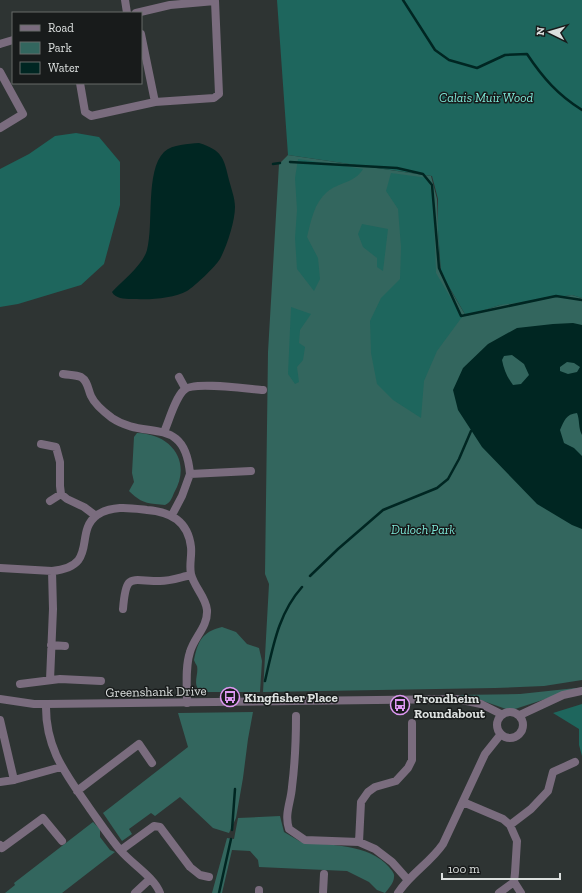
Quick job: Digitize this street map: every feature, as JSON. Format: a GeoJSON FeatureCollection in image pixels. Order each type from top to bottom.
{"type":"FeatureCollection","features":[{"type":"Feature","properties":{"kind":"street"},"geometry":{"type":"LineString","coordinates":[[125,0],[127,12]]}},
{"type":"Feature","properties":{"kind":"street"},"geometry":{"type":"LineString","coordinates":[[80,84],[85,112],[91,116],[155,102],[214,98],[219,94],[215,0],[170,5],[140,12]]}},
{"type":"Feature","properties":{"kind":"street"},"geometry":{"type":"LineString","coordinates":[[142,39],[155,102]]}},
{"type":"Feature","properties":{"kind":"street"},"geometry":{"type":"LineString","coordinates":[[0,42],[12,40]]}},
{"type":"Feature","properties":{"kind":"street"},"geometry":{"type":"LineString","coordinates":[[0,72],[23,114],[0,128]]}},
{"type":"Feature","properties":{"kind":"street"},"geometry":{"type":"LineString","coordinates":[[63,374],[82,378],[86,381],[91,396],[103,412],[117,421],[132,427],[164,432],[175,438],[182,445],[186,453],[190,474],[184,492],[172,515]]}},
{"type":"Feature","properties":{"kind":"street"},"geometry":{"type":"LineString","coordinates":[[178,377],[185,388]]}},
{"type":"Feature","properties":{"kind":"street"},"geometry":{"type":"LineString","coordinates":[[164,432],[179,396],[185,388],[200,386],[264,390]]}},
{"type":"Feature","properties":{"kind":"street"},"geometry":{"type":"LineString","coordinates":[[40,444],[56,447],[60,462],[61,494],[67,499],[84,507],[96,516]]}},
{"type":"Feature","properties":{"kind":"street"},"geometry":{"type":"LineString","coordinates":[[190,474],[250,471]]}},
{"type":"Feature","properties":{"kind":"street"},"geometry":{"type":"LineString","coordinates":[[50,501],[61,494]]}},
{"type":"Feature","properties":{"kind":"street"},"geometry":{"type":"LineString","coordinates":[[0,568],[52,571],[63,570],[72,566],[77,562],[81,555],[91,522],[96,516],[105,511],[121,508],[159,511],[172,515],[186,530],[189,538],[191,548],[191,575],[205,602],[207,610],[203,628],[190,651],[187,703]]}},
{"type":"Feature","properties":{"kind":"street"},"geometry":{"type":"LineString","coordinates":[[50,680],[53,609],[52,571]]}},
{"type":"Feature","properties":{"kind":"street"},"geometry":{"type":"LineString","coordinates":[[123,609],[124,593],[127,585],[132,581],[137,579],[164,581],[191,575]]}},
{"type":"Feature","properties":{"kind":"street"},"geometry":{"type":"LineString","coordinates":[[52,645],[65,646]]}},
{"type":"Feature","properties":{"kind":"street"},"geometry":{"type":"LineString","coordinates":[[20,684],[31,684],[50,680],[100,681]]}},
{"type":"Feature","properties":{"kind":"street"},"geometry":{"type":"LineString","coordinates":[[520,715],[563,695],[582,691]]}},
{"type":"Feature","properties":{"kind":"street","name":"Greenshank Drive"},"geometry":{"type":"LineString","coordinates":[[0,699],[34,704],[46,704],[457,699],[481,704],[502,714]]}},
{"type":"Feature","properties":{"kind":"street"},"geometry":{"type":"LineString","coordinates":[[46,704],[46,727],[61,767],[121,850],[150,879],[160,893]]}},
{"type":"Feature","properties":{"kind":"street"},"geometry":{"type":"LineString","coordinates":[[509,711],[520,715],[523,728],[519,735],[512,738],[504,737],[498,731],[497,722],[502,714],[509,711]]}},
{"type":"Feature","properties":{"kind":"street"},"geometry":{"type":"LineString","coordinates":[[296,716],[296,751],[292,789],[286,814],[289,829],[305,840],[359,842],[375,849],[392,862],[408,880]]}},
{"type":"Feature","properties":{"kind":"street"},"geometry":{"type":"LineString","coordinates":[[0,720],[14,780]]}},
{"type":"Feature","properties":{"kind":"street"},"geometry":{"type":"LineString","coordinates":[[359,842],[361,802],[368,792],[375,787],[396,781],[408,768],[412,760],[412,723]]}},
{"type":"Feature","properties":{"kind":"street"},"geometry":{"type":"LineString","coordinates":[[398,893],[408,880],[436,855],[443,844],[485,754],[501,734]]}},
{"type":"Feature","properties":{"kind":"street"},"geometry":{"type":"LineString","coordinates":[[77,790],[139,744],[152,763]]}},
{"type":"Feature","properties":{"kind":"street"},"geometry":{"type":"LineString","coordinates":[[510,825],[531,809],[548,791],[553,772],[575,762]]}},
{"type":"Feature","properties":{"kind":"street"},"geometry":{"type":"LineString","coordinates":[[0,782],[14,780],[61,767]]}},
{"type":"Feature","properties":{"kind":"street"},"geometry":{"type":"LineString","coordinates":[[463,802],[503,819],[510,825],[517,841],[516,873],[514,882],[499,893]]}},
{"type":"Feature","properties":{"kind":"street"},"geometry":{"type":"LineString","coordinates":[[1,847],[43,818],[62,841]]}},
{"type":"Feature","properties":{"kind":"street"},"geometry":{"type":"LineString","coordinates":[[121,850],[154,826],[160,827],[190,867],[200,875],[209,877]]}},
{"type":"Feature","properties":{"kind":"street"},"geometry":{"type":"LineString","coordinates":[[323,893],[324,874]]}},
{"type":"Feature","properties":{"kind":"street"},"geometry":{"type":"LineString","coordinates":[[136,893],[150,879]]}},
{"type":"Feature","properties":{"kind":"street"},"geometry":{"type":"LineString","coordinates":[[514,882],[521,893]]}},
{"type":"Feature","properties":{"kind":"green space","name":"Calais Muir Wood"},"geometry":{"type":"Polygon","coordinates":[[[277,0],[582,0],[582,298],[572,295],[500,305],[466,316],[441,273],[438,230],[438,199],[432,176],[288,155],[277,0]]]}},
{"type":"Feature","properties":{"kind":"green space"},"geometry":{"type":"Polygon","coordinates":[[[76,133],[99,137],[120,162],[120,205],[104,264],[81,285],[18,304],[0,307],[0,169],[29,154],[55,136],[76,133]]]}},
{"type":"Feature","properties":{"kind":"green space","name":"Duloch Park"},"geometry":{"type":"Polygon","coordinates":[[[288,155],[431,176],[437,199],[440,273],[466,316],[503,304],[572,295],[582,298],[582,680],[544,686],[495,688],[263,692],[269,584],[265,574],[268,352],[279,164],[288,155]]]}},
{"type":"Feature","properties":{"kind":"green space"},"geometry":{"type":"Polygon","coordinates":[[[298,159],[363,169],[356,177],[327,192],[316,207],[307,237],[318,258],[320,279],[314,291],[297,269],[295,238],[297,210],[295,178],[298,159]]]}},
{"type":"Feature","properties":{"kind":"green space"},"geometry":{"type":"Polygon","coordinates":[[[391,173],[428,178],[433,198],[436,273],[462,317],[437,351],[424,381],[421,418],[393,400],[377,384],[371,353],[370,321],[381,298],[400,279],[401,247],[398,209],[386,191],[391,173]]]}},
{"type":"Feature","properties":{"kind":"green space"},"geometry":{"type":"Polygon","coordinates":[[[362,224],[388,229],[383,271],[377,267],[377,258],[363,247],[358,234],[362,224]]]}},
{"type":"Feature","properties":{"kind":"green space"},"geometry":{"type":"Polygon","coordinates":[[[291,307],[311,314],[300,330],[299,343],[305,347],[303,360],[297,367],[299,382],[295,384],[288,374],[291,307]]]}},
{"type":"Feature","properties":{"kind":"green space"},"geometry":{"type":"Polygon","coordinates":[[[137,433],[160,438],[169,444],[179,461],[181,471],[179,482],[171,500],[165,505],[144,502],[129,491],[134,482],[132,473],[134,437],[137,433]]]}},
{"type":"Feature","properties":{"kind":"green space"},"geometry":{"type":"Polygon","coordinates":[[[222,627],[236,632],[247,644],[259,648],[262,661],[260,692],[202,692],[197,686],[197,666],[194,660],[199,643],[205,635],[222,627]]]}},
{"type":"Feature","properties":{"kind":"green space"},"geometry":{"type":"Polygon","coordinates":[[[576,688],[515,709],[506,709],[472,697],[458,697],[458,695],[520,694],[576,688]]]}},
{"type":"Feature","properties":{"kind":"green space"},"geometry":{"type":"Polygon","coordinates":[[[582,704],[582,756],[579,745],[579,729],[553,713],[582,704]]]}},
{"type":"Feature","properties":{"kind":"green space"},"geometry":{"type":"Polygon","coordinates":[[[253,712],[236,818],[229,833],[213,828],[180,797],[155,816],[151,813],[129,829],[132,834],[122,841],[103,813],[188,747],[178,713],[253,712]]]}},
{"type":"Feature","properties":{"kind":"green space"},"geometry":{"type":"Polygon","coordinates":[[[280,816],[284,832],[301,842],[348,847],[371,854],[381,859],[393,873],[394,879],[392,884],[385,893],[377,890],[369,882],[347,871],[259,867],[258,860],[250,851],[232,850],[222,893],[212,893],[227,838],[234,839],[238,818],[280,816]]]}},
{"type":"Feature","properties":{"kind":"green space"},"geometry":{"type":"Polygon","coordinates":[[[93,822],[100,829],[100,837],[110,850],[115,852],[62,893],[5,893],[15,885],[14,883],[93,822]]]}},
{"type":"Feature","properties":{"kind":"water"},"geometry":{"type":"Polygon","coordinates":[[[199,143],[213,149],[221,156],[234,200],[235,213],[223,254],[214,267],[200,281],[191,289],[182,293],[169,297],[149,299],[127,299],[114,295],[112,292],[137,267],[145,256],[147,250],[152,185],[154,172],[158,161],[164,152],[172,147],[199,143]]]}},
{"type":"Feature","properties":{"kind":"water"},"geometry":{"type":"Polygon","coordinates":[[[573,323],[582,325],[582,435],[577,413],[568,416],[560,430],[564,443],[574,448],[582,456],[582,529],[572,525],[537,504],[482,447],[458,410],[453,390],[463,368],[488,344],[517,328],[573,323]],[[512,355],[504,356],[502,360],[504,367],[507,376],[513,385],[521,384],[529,375],[524,364],[512,355]],[[567,362],[560,367],[560,371],[568,374],[577,372],[580,367],[574,363],[567,362]]]}},
{"type":"Feature","properties":{"kind":"waterway"},"geometry":{"type":"LineString","coordinates":[[403,0],[435,50],[449,60],[477,68],[505,55],[527,54],[539,71],[558,92],[582,110]]}},
{"type":"Feature","properties":{"kind":"waterway"},"geometry":{"type":"LineString","coordinates":[[290,162],[397,168],[423,174],[432,185],[439,268],[461,316],[556,296],[582,300]]}},
{"type":"Feature","properties":{"kind":"waterway"},"geometry":{"type":"LineString","coordinates":[[273,164],[280,163]]}},
{"type":"Feature","properties":{"kind":"waterway"},"geometry":{"type":"LineString","coordinates":[[310,576],[338,549],[383,510],[437,488],[448,479],[459,459],[471,431]]}},
{"type":"Feature","properties":{"kind":"waterway"},"geometry":{"type":"LineString","coordinates":[[265,681],[274,643],[282,620],[287,608],[302,587]]}},
{"type":"Feature","properties":{"kind":"waterway"},"geometry":{"type":"LineString","coordinates":[[232,830],[235,789]]}},
{"type":"Feature","properties":{"kind":"waterway"},"geometry":{"type":"LineString","coordinates":[[219,893],[231,839]]}},
{"type":"Feature","properties":{"kind":"place","name":"Kingfisher Place"},"geometry":{"type":"Point","coordinates":[230,697]}},
{"type":"Feature","properties":{"kind":"place","name":"Trondheim Roundabout"},"geometry":{"type":"Point","coordinates":[400,705]}}]}
